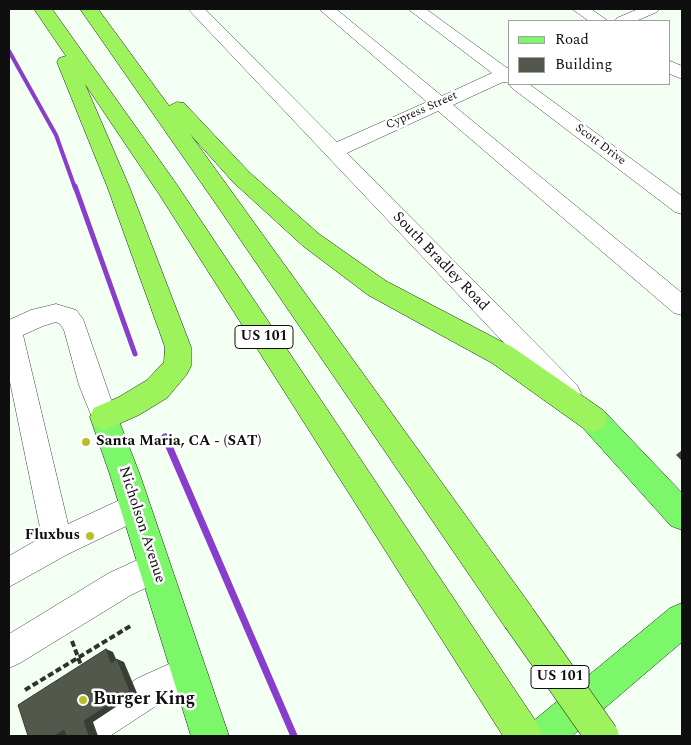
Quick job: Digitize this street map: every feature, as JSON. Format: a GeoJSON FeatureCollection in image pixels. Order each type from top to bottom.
{"type":"FeatureCollection","features":[{"type":"Feature","properties":{"kind":"highway"},"geometry":{"type":"LineString","coordinates":[[48,16],[64,59],[118,186],[178,347],[177,366],[157,389],[129,406],[104,417]]}},
{"type":"Feature","properties":{"kind":"highway","name":"US 101"},"geometry":{"type":"LineString","coordinates":[[48,16],[172,195],[524,736]]}},
{"type":"Feature","properties":{"kind":"highway"},"geometry":{"type":"LineString","coordinates":[[95,18],[241,177],[310,240],[377,288],[502,355],[593,419]]}},
{"type":"Feature","properties":{"kind":"highway","name":"US 101"},"geometry":{"type":"LineString","coordinates":[[95,18],[602,736]]}},
{"type":"Feature","properties":{"kind":"main road","name":"Nicholson Avenue"},"geometry":{"type":"LineString","coordinates":[[104,417],[210,736]]}},
{"type":"Feature","properties":{"kind":"main road","name":"South Bradley Road"},"geometry":{"type":"LineString","coordinates":[[593,419],[682,515]]}},
{"type":"Feature","properties":{"kind":"main road"},"geometry":{"type":"LineString","coordinates":[[544,736],[682,620]]}},
{"type":"Feature","properties":{"kind":"street","name":"South Bradley Road"},"geometry":{"type":"LineString","coordinates":[[196,9],[483,308],[593,419]]}},
{"type":"Feature","properties":{"kind":"street"},"geometry":{"type":"LineString","coordinates":[[327,9],[682,306]]}},
{"type":"Feature","properties":{"kind":"street","name":"Scott Drive"},"geometry":{"type":"LineString","coordinates":[[416,9],[508,75]]}},
{"type":"Feature","properties":{"kind":"street"},"geometry":{"type":"LineString","coordinates":[[580,9],[598,20]]}},
{"type":"Feature","properties":{"kind":"street"},"geometry":{"type":"LineString","coordinates":[[625,20],[651,9]]}},
{"type":"Feature","properties":{"kind":"street"},"geometry":{"type":"LineString","coordinates":[[671,67],[682,74]]}},
{"type":"Feature","properties":{"kind":"street","name":"Cypress Street"},"geometry":{"type":"LineString","coordinates":[[334,151],[441,103],[508,78]]}},
{"type":"Feature","properties":{"kind":"street","name":"Scott Drive"},"geometry":{"type":"LineString","coordinates":[[522,85],[682,207]]}},
{"type":"Feature","properties":{"kind":"street","name":"Nicholson Avenue"},"geometry":{"type":"LineString","coordinates":[[9,330],[56,313],[68,317],[75,326],[92,385],[104,417]]}},
{"type":"Feature","properties":{"kind":"street"},"geometry":{"type":"LineString","coordinates":[[9,330],[14,368],[58,544]]}},
{"type":"Feature","properties":{"kind":"street"},"geometry":{"type":"LineString","coordinates":[[9,572],[58,544],[135,507]]}},
{"type":"Feature","properties":{"kind":"street"},"geometry":{"type":"LineString","coordinates":[[9,652],[120,584],[155,567]]}},
{"type":"Feature","properties":{"kind":"street"},"geometry":{"type":"LineString","coordinates":[[95,726],[150,690],[189,671]]}},
{"type":"Feature","properties":{"kind":"path"},"geometry":{"type":"LineString","coordinates":[[26,690],[132,625]]}},
{"type":"Feature","properties":{"kind":"path"},"geometry":{"type":"LineString","coordinates":[[78,658],[83,671]]}},
{"type":"Feature","properties":{"kind":"building","name":"Burger King"},"geometry":{"type":"Polygon","coordinates":[[[106,649],[111,663],[117,659],[130,691],[84,721],[89,736],[66,736],[64,730],[54,736],[28,736],[18,705],[106,649]]]}},
{"type":"Feature","properties":{"kind":"waterway"},"geometry":{"type":"LineString","coordinates":[[9,51],[56,135],[75,188]]}},
{"type":"Feature","properties":{"kind":"waterway"},"geometry":{"type":"LineString","coordinates":[[75,186],[135,354]]}},
{"type":"Feature","properties":{"kind":"waterway"},"geometry":{"type":"LineString","coordinates":[[165,437],[294,736]]}},
{"type":"Feature","properties":{"kind":"place","name":"Santa Maria, CA - (SAT)"},"geometry":{"type":"Point","coordinates":[86,442]}},
{"type":"Feature","properties":{"kind":"place","name":"Fluxbus"},"geometry":{"type":"Point","coordinates":[90,536]}},
{"type":"Feature","properties":{"kind":"place","name":"Burger King"},"geometry":{"type":"Point","coordinates":[83,700]}}]}
